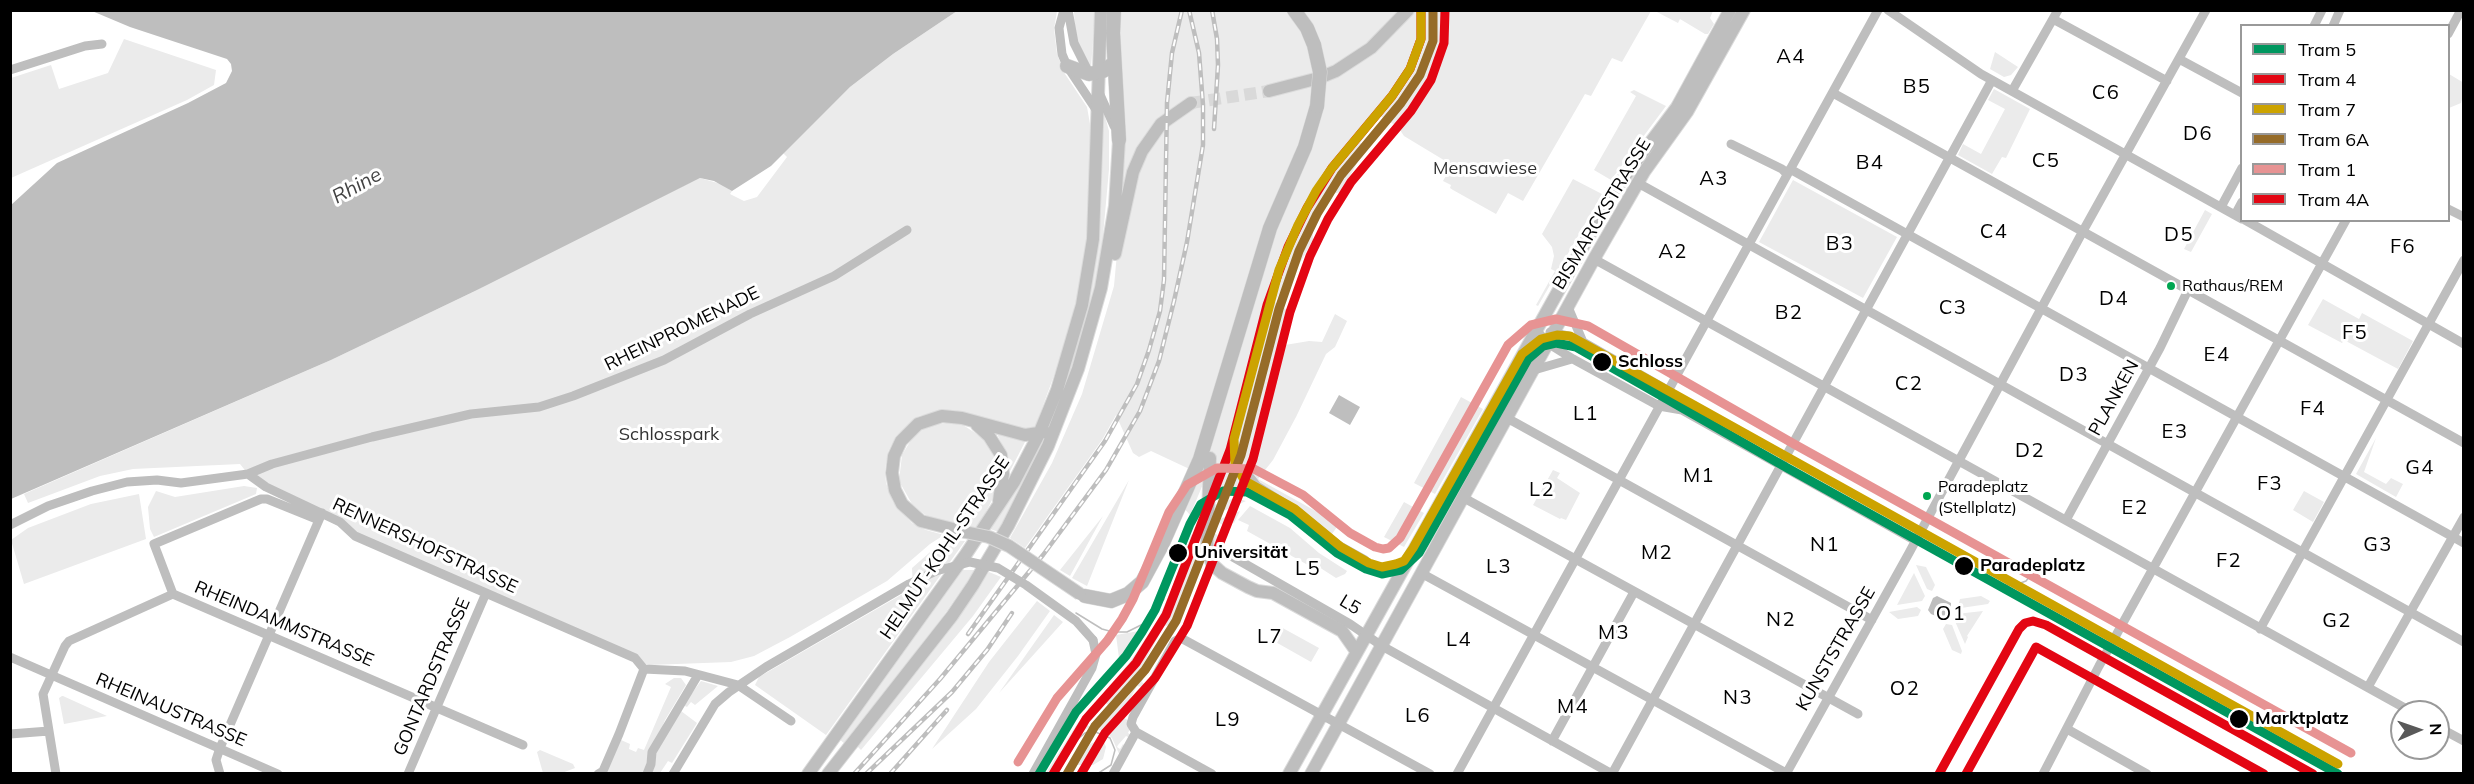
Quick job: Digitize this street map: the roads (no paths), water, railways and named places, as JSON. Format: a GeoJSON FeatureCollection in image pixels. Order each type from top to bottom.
{"type":"FeatureCollection","features":[{"type":"Feature","properties":{"kind":"highway"},"geometry":{"type":"LineString","coordinates":[[1114,10],[1114,63],[1119,140]]}},
{"type":"Feature","properties":{"kind":"highway"},"geometry":{"type":"LineString","coordinates":[[1210,458],[1270,228],[1305,147],[1317,106],[1320,72],[1314,45],[1297,14]]}},
{"type":"Feature","properties":{"kind":"highway"},"geometry":{"type":"LineString","coordinates":[[1067,66],[1093,73],[1114,63]]}},
{"type":"Feature","properties":{"kind":"highway"},"geometry":{"type":"LineString","coordinates":[[1085,596],[1101,600],[1119,599],[1135,590],[1152,566],[1205,446],[1242,319],[1249,303]]}},
{"type":"Feature","properties":{"kind":"main road","name":"HELMUT-KOHL-STRASSE"},"geometry":{"type":"LineString","coordinates":[[808,774],[911,632],[998,506],[1014,482],[1039,434],[1065,366],[1086,287],[1095,217],[1097,88],[1093,73],[1101,10]]}},
{"type":"Feature","properties":{"kind":"main road"},"geometry":{"type":"LineString","coordinates":[[1269,91],[1319,78],[1336,71],[1371,48],[1408,10]]}},
{"type":"Feature","properties":{"kind":"main road","name":"BISMARCKSTRASSE"},"geometry":{"type":"LineString","coordinates":[[1289,774],[1402,567],[1438,508],[1614,191],[1677,107],[1730,10]]}},
{"type":"Feature","properties":{"kind":"main road","name":"BISMARCKSTRASSE"},"geometry":{"type":"LineString","coordinates":[[1311,774],[1594,259],[1638,183],[1687,112],[1744,10]]}},
{"type":"Feature","properties":{"kind":"main road"},"geometry":{"type":"LineString","coordinates":[[1101,288],[1116,253],[1133,172],[1142,150],[1161,124],[1191,103]]}},
{"type":"Feature","properties":{"kind":"main road","name":"HELMUT-KOHL-STRASSE"},"geometry":{"type":"LineString","coordinates":[[828,774],[973,585],[1008,526],[1056,427],[1078,369],[1101,288],[1115,206],[1119,140]]}},
{"type":"Feature","properties":{"kind":"main road"},"geometry":{"type":"LineString","coordinates":[[1634,162],[1635,179],[1638,183]]}},
{"type":"Feature","properties":{"kind":"main road"},"geometry":{"type":"LineString","coordinates":[[1056,427],[1039,434],[1025,435],[955,417],[940,416],[918,424],[901,441],[894,456],[892,473],[897,497],[916,518],[929,524],[989,537],[1009,546],[1085,596]]}},
{"type":"Feature","properties":{"kind":"main road"},"geometry":{"type":"LineString","coordinates":[[968,420],[989,436],[1001,456],[1002,480],[998,506]]}},
{"type":"Feature","properties":{"kind":"main road"},"geometry":{"type":"LineString","coordinates":[[1210,458],[1208,555],[1212,564],[1222,573],[1257,591],[1273,593],[1342,631],[1356,651]]}},
{"type":"Feature","properties":{"kind":"main road"},"geometry":{"type":"LineString","coordinates":[[1402,567],[1405,603]]}},
{"type":"Feature","properties":{"kind":"street"},"geometry":{"type":"LineString","coordinates":[[1066,10],[1059,28],[1059,35],[1067,66],[1097,111]]}},
{"type":"Feature","properties":{"kind":"street"},"geometry":{"type":"LineString","coordinates":[[1066,10],[1074,44],[1093,73]]}},
{"type":"Feature","properties":{"kind":"street"},"geometry":{"type":"LineString","coordinates":[[1457,774],[1878,10]]}},
{"type":"Feature","properties":{"kind":"street"},"geometry":{"type":"LineString","coordinates":[[1888,10],[1992,80],[2240,218]]}},
{"type":"Feature","properties":{"kind":"street","name":"KUNSTSTRASSE"},"geometry":{"type":"LineString","coordinates":[[1786,773],[1916,541],[2082,231],[2206,10]]}},
{"type":"Feature","properties":{"kind":"street"},"geometry":{"type":"LineString","coordinates":[[2315,24],[2322,10]]}},
{"type":"Feature","properties":{"kind":"street"},"geometry":{"type":"LineString","coordinates":[[2334,24],[2340,10]]}},
{"type":"Feature","properties":{"kind":"street"},"geometry":{"type":"LineString","coordinates":[[2450,30],[2461,10]]}},
{"type":"Feature","properties":{"kind":"street"},"geometry":{"type":"LineString","coordinates":[[2012,91],[2056,15],[2167,81]]}},
{"type":"Feature","properties":{"kind":"street"},"geometry":{"type":"LineString","coordinates":[[10,70],[85,46],[102,44]]}},
{"type":"Feature","properties":{"kind":"street"},"geometry":{"type":"LineString","coordinates":[[2179,59],[2240,92]]}},
{"type":"Feature","properties":{"kind":"street"},"geometry":{"type":"LineString","coordinates":[[1612,774],[1992,80]]}},
{"type":"Feature","properties":{"kind":"street"},"geometry":{"type":"LineString","coordinates":[[1097,88],[1119,140]]}},
{"type":"Feature","properties":{"kind":"street"},"geometry":{"type":"LineString","coordinates":[[1833,93],[2463,443]]}},
{"type":"Feature","properties":{"kind":"street"},"geometry":{"type":"LineString","coordinates":[[1731,144],[1907,233],[2463,543]]}},
{"type":"Feature","properties":{"kind":"street"},"geometry":{"type":"LineString","coordinates":[[2221,207],[2240,170]]}},
{"type":"Feature","properties":{"kind":"street"},"geometry":{"type":"LineString","coordinates":[[1638,183],[2463,642]]}},
{"type":"Feature","properties":{"kind":"street"},"geometry":{"type":"LineString","coordinates":[[2247,222],[2463,344]]}},
{"type":"Feature","properties":{"kind":"street"},"geometry":{"type":"LineString","coordinates":[[2043,774],[2072,715],[2345,222]]}},
{"type":"Feature","properties":{"kind":"street","name":"RHEINPROMENADE"},"geometry":{"type":"LineString","coordinates":[[10,525],[56,503],[127,482],[150,480],[181,483],[248,474],[320,450],[471,414],[539,406],[613,382],[664,360],[750,314],[834,276],[907,230]]}},
{"type":"Feature","properties":{"kind":"street"},"geometry":{"type":"LineString","coordinates":[[1594,259],[2391,700]]}},
{"type":"Feature","properties":{"kind":"street"},"geometry":{"type":"LineString","coordinates":[[2260,628],[2463,260]]}},
{"type":"Feature","properties":{"kind":"street","name":"PLANKEN"},"geometry":{"type":"LineString","coordinates":[[2066,520],[2150,367],[2188,290]]}},
{"type":"Feature","properties":{"kind":"street"},"geometry":{"type":"LineString","coordinates":[[1568,307],[1583,342]]}},
{"type":"Feature","properties":{"kind":"street"},"geometry":{"type":"LineString","coordinates":[[1536,330],[1552,338],[1572,358],[1659,406],[1682,410],[1916,541]]}},
{"type":"Feature","properties":{"kind":"street"},"geometry":{"type":"LineString","coordinates":[[1552,338],[1583,342],[1668,390],[1682,410]]}},
{"type":"Feature","properties":{"kind":"street"},"geometry":{"type":"LineString","coordinates":[[1534,370],[1572,358]]}},
{"type":"Feature","properties":{"kind":"street"},"geometry":{"type":"LineString","coordinates":[[1508,418],[1872,620]]}},
{"type":"Feature","properties":{"kind":"street"},"geometry":{"type":"LineString","coordinates":[[1245,471],[1257,486],[1298,512],[1338,545],[1365,560]]}},
{"type":"Feature","properties":{"kind":"street"},"geometry":{"type":"LineString","coordinates":[[220,774],[216,760],[219,748],[322,513],[266,487],[248,474]]}},
{"type":"Feature","properties":{"kind":"street"},"geometry":{"type":"LineString","coordinates":[[1464,498],[1858,714]]}},
{"type":"Feature","properties":{"kind":"street","name":"RENNERSHOFSTRASSE"},"geometry":{"type":"LineString","coordinates":[[173,594],[154,544],[261,499],[267,499],[310,518],[316,518],[322,513],[340,522],[355,536],[635,658],[644,673]]}},
{"type":"Feature","properties":{"kind":"street"},"geometry":{"type":"LineString","coordinates":[[2368,687],[2463,517]]}},
{"type":"Feature","properties":{"kind":"street","name":"L5"},"geometry":{"type":"LineString","coordinates":[[1226,553],[1350,624],[1382,646],[1612,774]]}},
{"type":"Feature","properties":{"kind":"street"},"geometry":{"type":"LineString","coordinates":[[673,774],[713,707],[738,685],[909,584],[936,571],[970,562],[998,568],[1026,585],[1076,621],[1093,640],[1096,654],[1092,668],[1033,774]]}},
{"type":"Feature","properties":{"kind":"street"},"geometry":{"type":"LineString","coordinates":[[1248,586],[1254,569]]}},
{"type":"Feature","properties":{"kind":"street"},"geometry":{"type":"LineString","coordinates":[[1421,573],[1786,773]]}},
{"type":"Feature","properties":{"kind":"street"},"geometry":{"type":"LineString","coordinates":[[1552,741],[1634,592]]}},
{"type":"Feature","properties":{"kind":"street","name":"GONTARDSTRASSE"},"geometry":{"type":"LineString","coordinates":[[408,774],[486,593]]}},
{"type":"Feature","properties":{"kind":"street","name":"RHEINDAMMSTRASSE"},"geometry":{"type":"LineString","coordinates":[[56,774],[43,694],[65,646],[69,641],[173,594],[523,745]]}},
{"type":"Feature","properties":{"kind":"street"},"geometry":{"type":"LineString","coordinates":[[1212,774],[1137,733],[1131,724],[1175,641],[1181,638],[1430,774]]}},
{"type":"Feature","properties":{"kind":"street","name":"RHEINAUSTRASSE"},"geometry":{"type":"LineString","coordinates":[[10,657],[278,774]]}},
{"type":"Feature","properties":{"kind":"street"},"geometry":{"type":"LineString","coordinates":[[601,772],[644,673],[685,671],[738,685],[791,721]]}},
{"type":"Feature","properties":{"kind":"street"},"geometry":{"type":"LineString","coordinates":[[647,774],[652,752],[698,675]]}},
{"type":"Feature","properties":{"kind":"street"},"geometry":{"type":"LineString","coordinates":[[2067,729],[2147,774]]}},
{"type":"Feature","properties":{"kind":"street"},"geometry":{"type":"LineString","coordinates":[[10,734],[49,731]]}},
{"type":"Feature","properties":{"kind":"street"},"geometry":{"type":"LineString","coordinates":[[1113,774],[1137,733]]}},
{"type":"Feature","properties":{"kind":"water","name":"Rhine"},"geometry":{"type":"Polygon","coordinates":[[[92,11],[957,11],[893,54],[850,87],[771,166],[732,191],[714,181],[700,178],[475,291],[331,360],[11,499],[11,205],[57,163],[188,103],[226,83],[232,71],[227,59],[130,27],[92,11]]]}},
{"type":"Feature","properties":{"kind":"water"},"geometry":{"type":"Polygon","coordinates":[[[1339,395],[1360,407],[1350,425],[1329,413],[1339,395]]]}},
{"type":"Feature","properties":{"kind":"water"},"geometry":{"type":"Polygon","coordinates":[[[1937,596],[1951,603],[1943,619],[1931,614],[1928,610],[1933,598],[1937,596]]]}},
{"type":"Feature","properties":{"kind":"tunnel"},"geometry":{"type":"LineString","coordinates":[[1191,103],[1269,91]]}},
{"type":"Feature","properties":{"kind":"tram line","name":"4"},"geometry":{"type":"LineString","coordinates":[[1053,774],[1086,719],[1136,663],[1166,615],[1230,450],[1267,305],[1288,247],[1307,208],[1332,168],[1392,96],[1410,69],[1421,39],[1421,10]]}},
{"type":"Feature","properties":{"kind":"tram line","name":"7"},"geometry":{"type":"LineString","coordinates":[[1421,10],[1421,39],[1410,69],[1392,96],[1332,168],[1316,191],[1298,225],[1279,270],[1234,439],[1235,465],[1245,481],[1295,509],[1341,547],[1369,563],[1382,567],[1404,561],[1522,354],[1541,339],[1557,335],[1570,336],[2338,764]]}},
{"type":"Feature","properties":{"kind":"tram line","name":"6A"},"geometry":{"type":"LineString","coordinates":[[1067,774],[1095,726],[1145,670],[1176,621],[1241,455],[1279,309],[1299,251],[1317,214],[1341,175],[1401,103],[1420,75],[1433,41],[1433,10]]}},
{"type":"Feature","properties":{"kind":"tram line","name":"4A"},"geometry":{"type":"LineString","coordinates":[[1081,774],[1105,733],[1155,678],[1187,626],[1253,459],[1290,312],[1310,256],[1328,219],[1351,182],[1411,111],[1431,80],[1444,43],[1445,10]]}},
{"type":"Feature","properties":{"kind":"tram line","name":"1"},"geometry":{"type":"LineString","coordinates":[[1018,762],[1057,698],[1107,641],[1122,619],[1133,599],[1169,512],[1187,485],[1217,468],[1254,469],[1303,495],[1350,533],[1375,547],[1389,548],[1400,538],[1508,345],[1531,325],[1556,319],[1588,326],[1794,444],[2351,753]]}},
{"type":"Feature","properties":{"kind":"tram line","name":"5"},"geometry":{"type":"LineString","coordinates":[[1039,774],[1076,712],[1126,656],[1142,632],[1155,610],[1190,524],[1201,504],[1223,491],[1247,492],[1290,515],[1337,553],[1366,569],[1382,574],[1401,570],[1419,553],[1528,359],[1543,346],[1556,343],[1576,347],[1782,465],[2338,774]]}},
{"type":"Feature","properties":{"kind":"tram line"},"geometry":{"type":"LineString","coordinates":[[1988,579],[2003,585],[2015,585],[2026,581],[2039,565]]}},
{"type":"Feature","properties":{"kind":"tram line"},"geometry":{"type":"LineString","coordinates":[[1076,613],[1102,629],[1127,632],[1145,623],[1164,599]]}},
{"type":"Feature","properties":{"kind":"tram line","name":"4"},"geometry":{"type":"LineString","coordinates":[[1939,774],[2019,629],[2025,623],[2033,621],[2046,625],[2313,774]]}},
{"type":"Feature","properties":{"kind":"tram line","name":"4A"},"geometry":{"type":"LineString","coordinates":[[1966,774],[2036,647],[2264,774]]}},
{"type":"Feature","properties":{"kind":"tram line"},"geometry":{"type":"LineString","coordinates":[[1057,774],[1077,740],[1085,733],[1093,731],[1110,738],[1115,750],[1111,765],[1097,774]]}},
{"type":"Feature","properties":{"kind":"railway"},"geometry":{"type":"LineString","coordinates":[[968,634],[1105,441],[1137,384],[1149,350],[1160,311],[1164,280],[1167,103],[1172,53],[1182,10]]}},
{"type":"Feature","properties":{"kind":"railway"},"geometry":{"type":"LineString","coordinates":[[854,774],[940,679],[1043,555],[1106,470],[1140,411],[1159,361],[1174,301],[1187,242],[1203,145],[1199,53],[1189,10]]}},
{"type":"Feature","properties":{"kind":"railway"},"geometry":{"type":"LineString","coordinates":[[1212,10],[1217,39],[1218,65],[1214,129]]}},
{"type":"Feature","properties":{"kind":"railway"},"geometry":{"type":"LineString","coordinates":[[866,774],[952,692],[987,650],[1012,613]]}},
{"type":"Feature","properties":{"kind":"railway"},"geometry":{"type":"LineString","coordinates":[[890,774],[947,710]]}},
{"type":"Feature","properties":{"kind":"place","name":"Rathaus/REM"},"geometry":{"type":"Point","coordinates":[2171,286]}},
{"type":"Feature","properties":{"kind":"place","name":"Schloss"},"geometry":{"type":"Point","coordinates":[1602,362]}},
{"type":"Feature","properties":{"kind":"place","name":"Paradeplatz (Stellplatz)"},"geometry":{"type":"Point","coordinates":[1927,496]}},
{"type":"Feature","properties":{"kind":"place","name":"Universität"},"geometry":{"type":"Point","coordinates":[1178,553]}},
{"type":"Feature","properties":{"kind":"place","name":"Paradeplatz"},"geometry":{"type":"Point","coordinates":[1964,566]}},
{"type":"Feature","properties":{"kind":"place","name":"Marktplatz"},"geometry":{"type":"Point","coordinates":[2239,719]}},
{"type":"Feature","properties":{"kind":"district","name":"A4"},"geometry":{"type":"Point","coordinates":[1791,57]}},
{"type":"Feature","properties":{"kind":"district","name":"B5"},"geometry":{"type":"Point","coordinates":[1917,87]}},
{"type":"Feature","properties":{"kind":"district","name":"C6"},"geometry":{"type":"Point","coordinates":[2106,93]}},
{"type":"Feature","properties":{"kind":"district","name":"D6"},"geometry":{"type":"Point","coordinates":[2198,134]}},
{"type":"Feature","properties":{"kind":"district","name":"C5"},"geometry":{"type":"Point","coordinates":[2046,161]}},
{"type":"Feature","properties":{"kind":"district","name":"B4"},"geometry":{"type":"Point","coordinates":[1870,163]}},
{"type":"Feature","properties":{"kind":"district","name":"A3"},"geometry":{"type":"Point","coordinates":[1714,179]}},
{"type":"Feature","properties":{"kind":"district","name":"C4"},"geometry":{"type":"Point","coordinates":[1994,232]}},
{"type":"Feature","properties":{"kind":"district","name":"D5"},"geometry":{"type":"Point","coordinates":[2179,235]}},
{"type":"Feature","properties":{"kind":"district","name":"B3"},"geometry":{"type":"Point","coordinates":[1840,244]}},
{"type":"Feature","properties":{"kind":"district","name":"F6"},"geometry":{"type":"Point","coordinates":[2403,247]}},
{"type":"Feature","properties":{"kind":"district","name":"A2"},"geometry":{"type":"Point","coordinates":[1673,252]}},
{"type":"Feature","properties":{"kind":"district","name":"D4"},"geometry":{"type":"Point","coordinates":[2114,299]}},
{"type":"Feature","properties":{"kind":"district","name":"C3"},"geometry":{"type":"Point","coordinates":[1953,308]}},
{"type":"Feature","properties":{"kind":"district","name":"B2"},"geometry":{"type":"Point","coordinates":[1789,313]}},
{"type":"Feature","properties":{"kind":"district","name":"F5"},"geometry":{"type":"Point","coordinates":[2355,333]}},
{"type":"Feature","properties":{"kind":"district","name":"E4"},"geometry":{"type":"Point","coordinates":[2217,355]}},
{"type":"Feature","properties":{"kind":"district","name":"D3"},"geometry":{"type":"Point","coordinates":[2074,375]}},
{"type":"Feature","properties":{"kind":"district","name":"C2"},"geometry":{"type":"Point","coordinates":[1909,384]}},
{"type":"Feature","properties":{"kind":"district","name":"F4"},"geometry":{"type":"Point","coordinates":[2313,409]}},
{"type":"Feature","properties":{"kind":"district","name":"L1"},"geometry":{"type":"Point","coordinates":[1586,414]}},
{"type":"Feature","properties":{"kind":"district","name":"E3"},"geometry":{"type":"Point","coordinates":[2175,432]}},
{"type":"Feature","properties":{"kind":"district","name":"D2"},"geometry":{"type":"Point","coordinates":[2030,451]}},
{"type":"Feature","properties":{"kind":"district","name":"G4"},"geometry":{"type":"Point","coordinates":[2420,468]}},
{"type":"Feature","properties":{"kind":"district","name":"M1"},"geometry":{"type":"Point","coordinates":[1699,476]}},
{"type":"Feature","properties":{"kind":"district","name":"F3"},"geometry":{"type":"Point","coordinates":[2270,484]}},
{"type":"Feature","properties":{"kind":"district","name":"L2"},"geometry":{"type":"Point","coordinates":[1542,490]}},
{"type":"Feature","properties":{"kind":"district","name":"E2"},"geometry":{"type":"Point","coordinates":[2135,508]}},
{"type":"Feature","properties":{"kind":"district","name":"N1"},"geometry":{"type":"Point","coordinates":[1825,545]}},
{"type":"Feature","properties":{"kind":"district","name":"G3"},"geometry":{"type":"Point","coordinates":[2378,545]}},
{"type":"Feature","properties":{"kind":"district","name":"M2"},"geometry":{"type":"Point","coordinates":[1657,553]}},
{"type":"Feature","properties":{"kind":"district","name":"F2"},"geometry":{"type":"Point","coordinates":[2229,561]}},
{"type":"Feature","properties":{"kind":"district","name":"L3"},"geometry":{"type":"Point","coordinates":[1499,567]}},
{"type":"Feature","properties":{"kind":"district","name":"L5"},"geometry":{"type":"Point","coordinates":[1308,569]}},
{"type":"Feature","properties":{"kind":"district","name":"O1"},"geometry":{"type":"Point","coordinates":[1951,614]}},
{"type":"Feature","properties":{"kind":"district","name":"N2"},"geometry":{"type":"Point","coordinates":[1781,620]}},
{"type":"Feature","properties":{"kind":"district","name":"G2"},"geometry":{"type":"Point","coordinates":[2337,621]}},
{"type":"Feature","properties":{"kind":"district","name":"M3"},"geometry":{"type":"Point","coordinates":[1614,633]}},
{"type":"Feature","properties":{"kind":"district","name":"L7"},"geometry":{"type":"Point","coordinates":[1270,637]}},
{"type":"Feature","properties":{"kind":"district","name":"L4"},"geometry":{"type":"Point","coordinates":[1459,640]}},
{"type":"Feature","properties":{"kind":"district","name":"O2"},"geometry":{"type":"Point","coordinates":[1905,689]}},
{"type":"Feature","properties":{"kind":"district","name":"N3"},"geometry":{"type":"Point","coordinates":[1738,698]}},
{"type":"Feature","properties":{"kind":"district","name":"M4"},"geometry":{"type":"Point","coordinates":[1573,707]}},
{"type":"Feature","properties":{"kind":"district","name":"L6"},"geometry":{"type":"Point","coordinates":[1418,716]}},
{"type":"Feature","properties":{"kind":"district","name":"L9"},"geometry":{"type":"Point","coordinates":[1228,720]}},
{"type":"Feature","properties":{"kind":"park label","name":"Mensawiese"},"geometry":{"type":"Point","coordinates":[1485,169]}},
{"type":"Feature","properties":{"kind":"park label","name":"Schlosspark"},"geometry":{"type":"Point","coordinates":[669,435]}}]}
